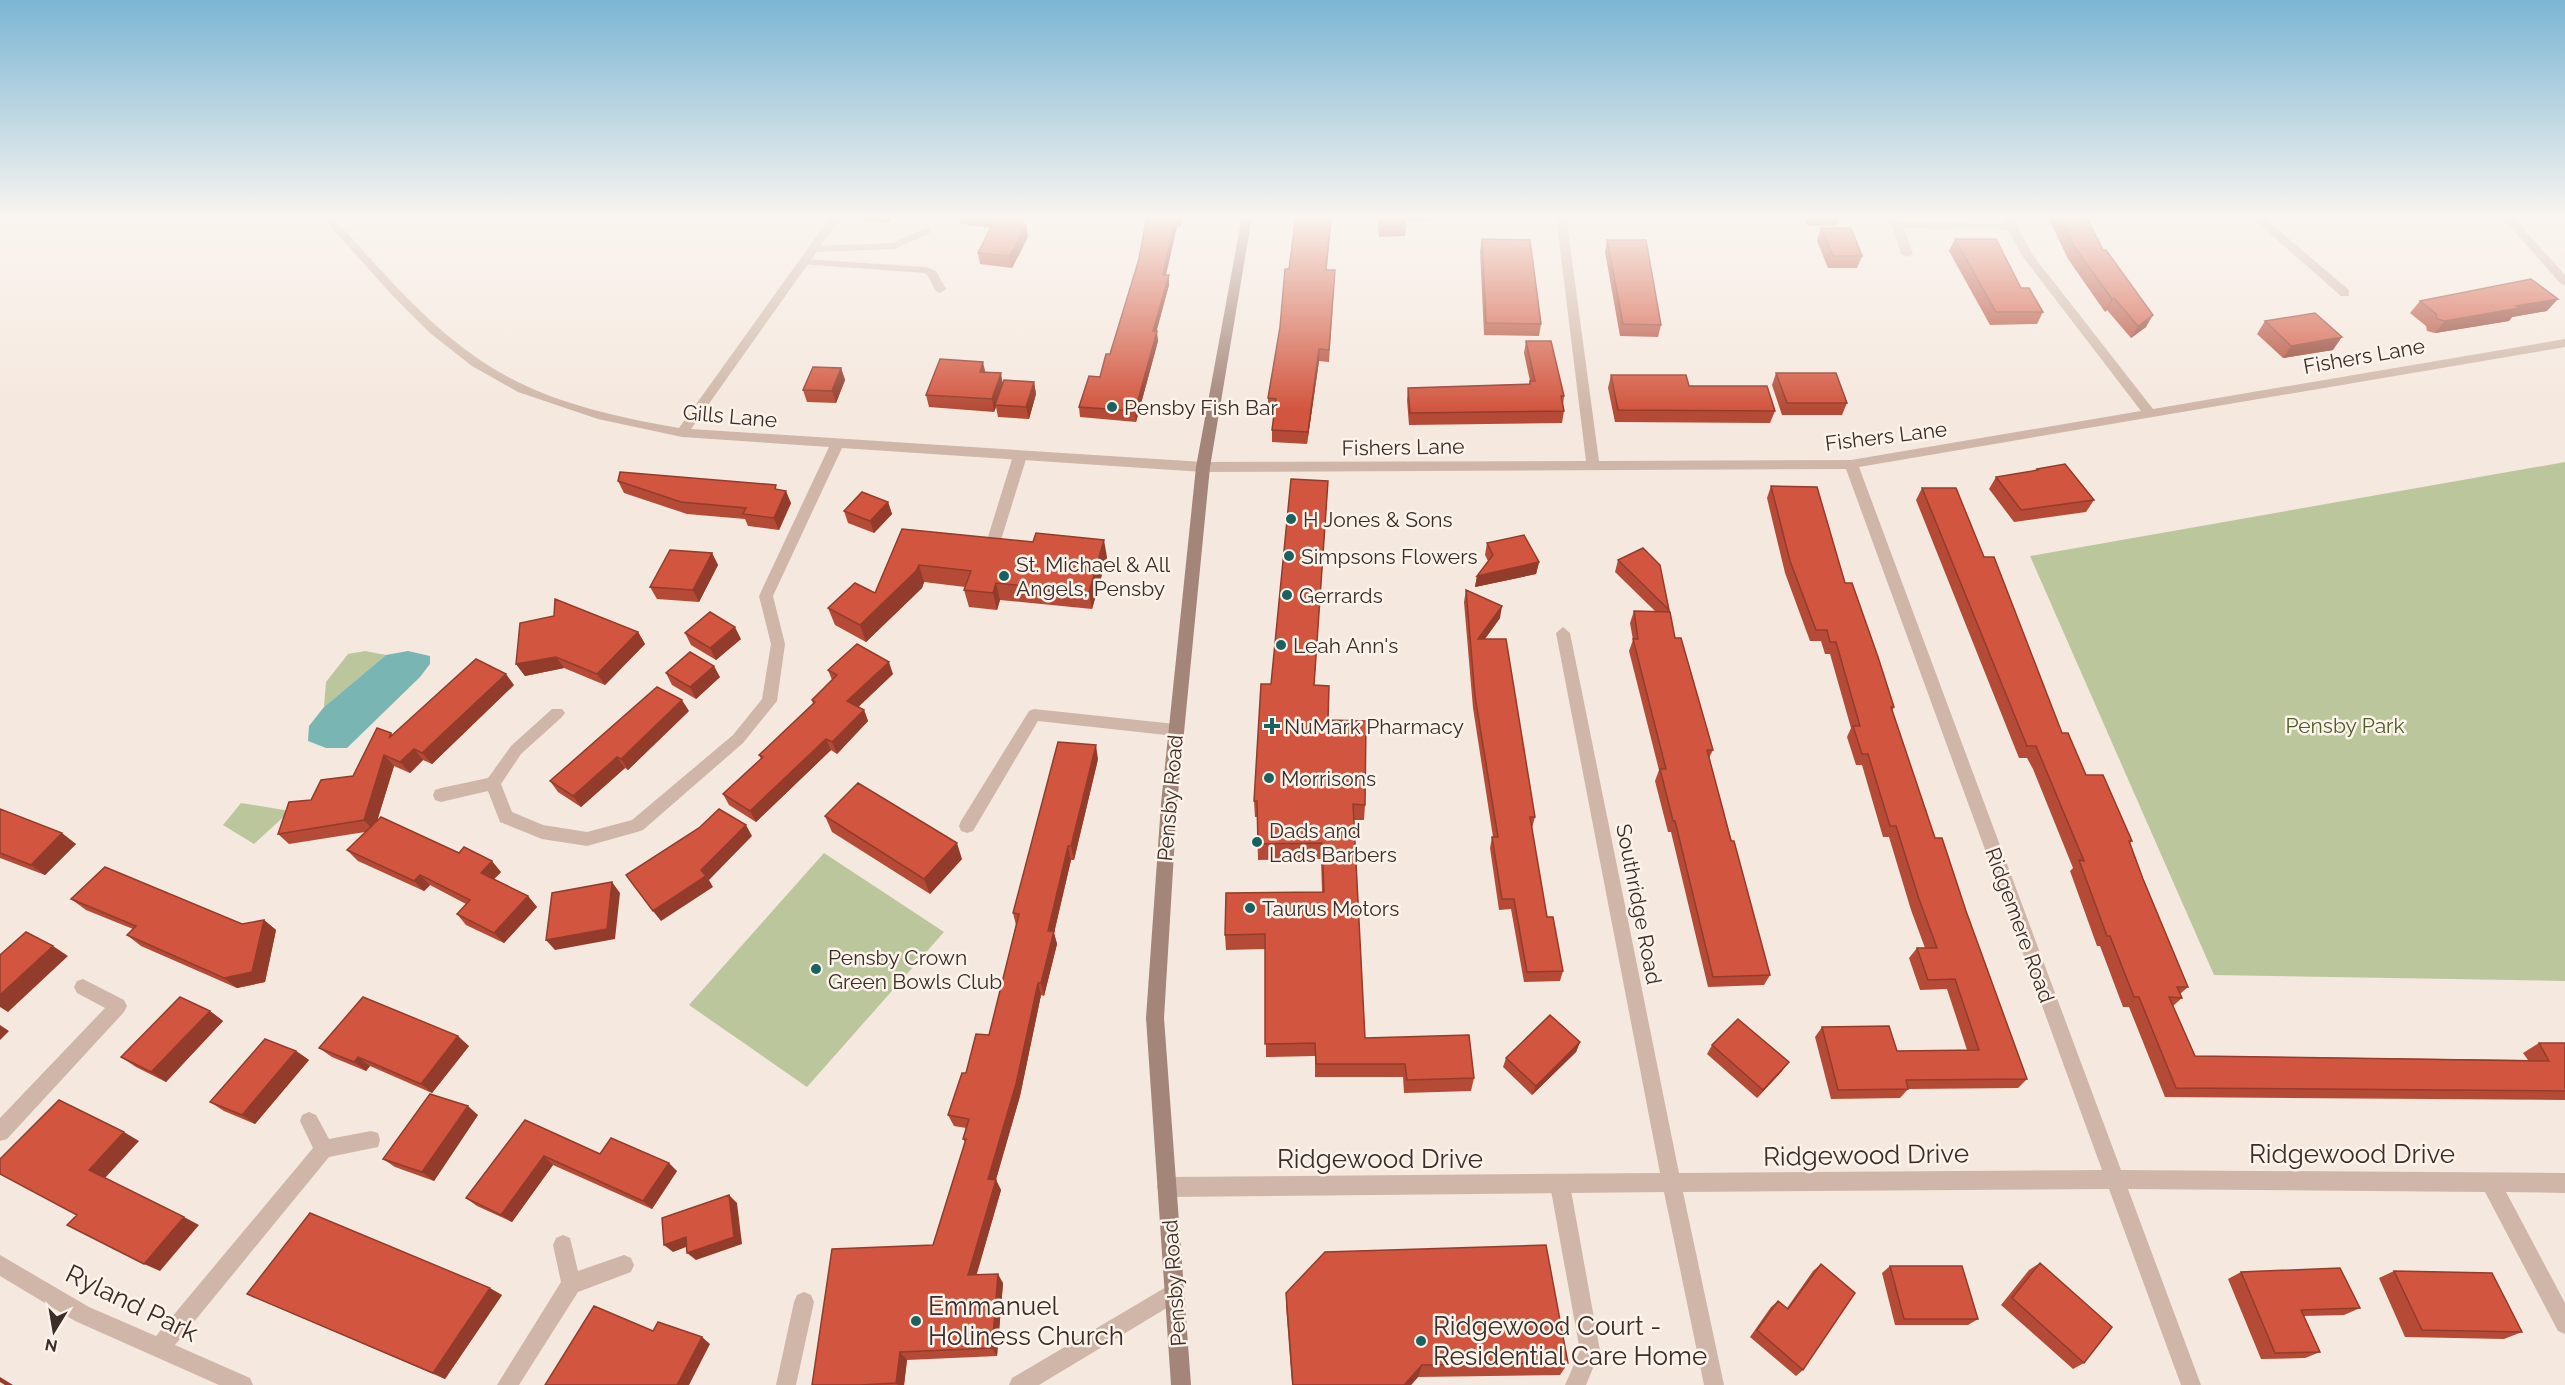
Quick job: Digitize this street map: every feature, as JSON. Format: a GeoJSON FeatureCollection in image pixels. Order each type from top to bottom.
{"type":"FeatureCollection","features":[{"type":"Feature","properties":{"kind":"main road","name":"Pensby Road"},"geometry":{"type":"LineString","coordinates":[[1181,1385],[1155,1018],[1175,730],[1203,467],[1236,281]]}},
{"type":"Feature","properties":{"kind":"street","name":"Gills Lane"},"geometry":{"type":"LineString","coordinates":[[385,281],[413,311],[477,364],[534,394],[617,422],[682,433],[1203,467]]}},
{"type":"Feature","properties":{"kind":"street"},"geometry":{"type":"LineString","coordinates":[[682,433],[791,281]]}},
{"type":"Feature","properties":{"kind":"street"},"geometry":{"type":"LineString","coordinates":[[936,281],[940,289]]}},
{"type":"Feature","properties":{"kind":"street"},"geometry":{"type":"LineString","coordinates":[[1570,281],[1593,464]]}},
{"type":"Feature","properties":{"kind":"street"},"geometry":{"type":"LineString","coordinates":[[2047,281],[2150,414]]}},
{"type":"Feature","properties":{"kind":"street"},"geometry":{"type":"LineString","coordinates":[[2331,281],[2345,293]]}},
{"type":"Feature","properties":{"kind":"street","name":"Fishers Lane"},"geometry":{"type":"LineString","coordinates":[[1203,467],[1851,464],[2565,343]]}},
{"type":"Feature","properties":{"kind":"street"},"geometry":{"type":"LineString","coordinates":[[493,783],[506,817],[542,832],[587,839],[637,825],[738,739],[769,701],[778,644],[766,596],[837,444]]}},
{"type":"Feature","properties":{"kind":"street"},"geometry":{"type":"LineString","coordinates":[[994,540],[1020,456]]}},
{"type":"Feature","properties":{"kind":"street","name":"Ridgemere Road"},"geometry":{"type":"LineString","coordinates":[[1851,464],[2192,1385]]}},
{"type":"Feature","properties":{"kind":"street","name":"Southridge Road"},"geometry":{"type":"LineString","coordinates":[[1563,633],[1714,1385]]}},
{"type":"Feature","properties":{"kind":"street"},"geometry":{"type":"LineString","coordinates":[[441,795],[493,783],[516,750],[557,713]]}},
{"type":"Feature","properties":{"kind":"street"},"geometry":{"type":"LineString","coordinates":[[967,826],[1034,715],[1175,730]]}},
{"type":"Feature","properties":{"kind":"street"},"geometry":{"type":"LineString","coordinates":[[0,1132],[118,1006],[83,987]]}},
{"type":"Feature","properties":{"kind":"street"},"geometry":{"type":"LineString","coordinates":[[309,1121],[324,1149]]}},
{"type":"Feature","properties":{"kind":"street"},"geometry":{"type":"LineString","coordinates":[[159,1348],[324,1149],[371,1140]]}},
{"type":"Feature","properties":{"kind":"street","name":"Ridgewood Drive"},"geometry":{"type":"LineString","coordinates":[[1167,1187],[2114,1179],[2565,1183]]}},
{"type":"Feature","properties":{"kind":"street"},"geometry":{"type":"LineString","coordinates":[[2490,1182],[2565,1324]]}},
{"type":"Feature","properties":{"kind":"street"},"geometry":{"type":"LineString","coordinates":[[1560,1185],[1590,1351],[1575,1385]]}},
{"type":"Feature","properties":{"kind":"street"},"geometry":{"type":"LineString","coordinates":[[563,1245],[571,1284]]}},
{"type":"Feature","properties":{"kind":"street","name":"Ryland Park"},"geometry":{"type":"LineString","coordinates":[[0,1265],[82,1314],[238,1384]]}},
{"type":"Feature","properties":{"kind":"street"},"geometry":{"type":"LineString","coordinates":[[507,1385],[571,1284],[624,1265]]}},
{"type":"Feature","properties":{"kind":"street"},"geometry":{"type":"LineString","coordinates":[[1019,1385],[1173,1293]]}},
{"type":"Feature","properties":{"kind":"street"},"geometry":{"type":"LineString","coordinates":[[786,1385],[804,1302]]}},
{"type":"Feature","properties":{"kind":"green space","name":"Pensby Park"},"geometry":{"type":"Polygon","coordinates":[[[2565,462],[2565,981],[2214,975],[2030,556],[2565,462]]]}},
{"type":"Feature","properties":{"kind":"green space"},"geometry":{"type":"Polygon","coordinates":[[[365,651],[386,655],[324,707],[326,682],[348,654],[365,651]]]}},
{"type":"Feature","properties":{"kind":"green space"},"geometry":{"type":"Polygon","coordinates":[[[241,803],[290,811],[254,844],[223,825],[241,803]]]}},
{"type":"Feature","properties":{"kind":"green space","name":"Pensby Crown Green Bowls Club"},"geometry":{"type":"Polygon","coordinates":[[[824,853],[944,932],[807,1087],[689,1005],[824,853]]]}},
{"type":"Feature","properties":{"kind":"water"},"geometry":{"type":"Polygon","coordinates":[[[408,651],[430,656],[430,664],[420,677],[347,748],[326,748],[308,741],[309,726],[324,707],[386,655],[408,651]]]}},
{"type":"Feature","properties":{"kind":"building"},"geometry":{"type":"Polygon","coordinates":[[[1132,281],[1167,281],[1153,331],[1157,331],[1135,411],[1079,407],[1089,376],[1100,377],[1106,354],[1110,354],[1132,281]]]}},
{"type":"Feature","properties":{"kind":"building"},"geometry":{"type":"Polygon","coordinates":[[[1284,281],[1334,281],[1329,350],[1319,349],[1308,432],[1272,430],[1276,399],[1268,398],[1280,327],[1284,281]]]}},
{"type":"Feature","properties":{"kind":"building"},"geometry":{"type":"Polygon","coordinates":[[[1484,281],[1535,281],[1541,324],[1486,323],[1484,281]]]}},
{"type":"Feature","properties":{"kind":"building"},"geometry":{"type":"Polygon","coordinates":[[[1615,281],[1653,281],[1661,325],[1623,324],[1615,281]]]}},
{"type":"Feature","properties":{"kind":"building"},"geometry":{"type":"Polygon","coordinates":[[[1978,281],[2017,281],[2021,288],[2029,288],[2043,312],[1996,312],[1978,281]]]}},
{"type":"Feature","properties":{"kind":"building"},"geometry":{"type":"Polygon","coordinates":[[[2099,281],[2128,281],[2153,315],[2138,326],[2114,298],[2112,299],[2099,281]]]}},
{"type":"Feature","properties":{"kind":"building"},"geometry":{"type":"Polygon","coordinates":[[[2523,281],[2533,281],[2558,299],[2445,321],[2437,319],[2436,314],[2420,301],[2523,281]]]}},
{"type":"Feature","properties":{"kind":"building"},"geometry":{"type":"Polygon","coordinates":[[[2315,313],[2342,337],[2291,346],[2265,321],[2315,313]]]}},
{"type":"Feature","properties":{"kind":"building"},"geometry":{"type":"Polygon","coordinates":[[[1526,341],[1551,341],[1564,396],[1561,396],[1564,411],[1410,413],[1408,388],[1530,384],[1530,381],[1535,381],[1526,341]]]}},
{"type":"Feature","properties":{"kind":"building"},"geometry":{"type":"Polygon","coordinates":[[[940,359],[983,362],[980,372],[1001,373],[992,399],[926,395],[940,359]]]}},
{"type":"Feature","properties":{"kind":"building"},"geometry":{"type":"Polygon","coordinates":[[[813,367],[841,368],[832,391],[803,390],[813,367]]]}},
{"type":"Feature","properties":{"kind":"building"},"geometry":{"type":"Polygon","coordinates":[[[1776,373],[1836,373],[1847,403],[1787,403],[1776,373]]]}},
{"type":"Feature","properties":{"kind":"building"},"geometry":{"type":"Polygon","coordinates":[[[1611,375],[1686,375],[1689,386],[1767,386],[1775,411],[1618,410],[1611,375]]]}},
{"type":"Feature","properties":{"kind":"building"},"geometry":{"type":"Polygon","coordinates":[[[1004,380],[1034,382],[1026,407],[995,405],[1004,380]]]}},
{"type":"Feature","properties":{"kind":"building"},"geometry":{"type":"Polygon","coordinates":[[[2065,464],[2094,500],[2021,510],[1996,477],[2038,470],[2065,464]]]}},
{"type":"Feature","properties":{"kind":"building"},"geometry":{"type":"Polygon","coordinates":[[[620,472],[776,485],[775,489],[786,491],[774,518],[743,514],[746,508],[681,502],[618,481],[620,472]]]}},
{"type":"Feature","properties":{"kind":"building"},"geometry":{"type":"Polygon","coordinates":[[[1291,479],[1328,481],[1314,685],[1329,686],[1328,720],[1366,721],[1365,805],[1353,804],[1365,1038],[1469,1035],[1474,1078],[1407,1080],[1405,1064],[1316,1064],[1315,1043],[1265,1044],[1265,934],[1225,935],[1226,893],[1324,892],[1322,843],[1258,844],[1257,801],[1254,801],[1261,684],[1271,684],[1291,479]]]}},
{"type":"Feature","properties":{"kind":"building"},"geometry":{"type":"Polygon","coordinates":[[[1771,486],[1817,487],[1845,583],[1852,583],[1878,657],[1894,707],[1891,707],[1935,838],[1942,838],[2027,1079],[1906,1080],[1908,1089],[1838,1090],[1822,1027],[1889,1026],[1897,1051],[1979,1050],[1955,979],[1928,980],[1917,948],[1937,948],[1896,826],[1890,826],[1868,754],[1862,754],[1853,726],[1860,726],[1836,642],[1830,642],[1827,630],[1816,630],[1790,561],[1771,486]]]}},
{"type":"Feature","properties":{"kind":"building"},"geometry":{"type":"Polygon","coordinates":[[[1922,488],[1956,488],[1984,557],[1994,557],[2062,733],[2068,733],[2086,775],[2103,775],[2132,841],[2129,841],[2143,879],[2188,987],[2177,987],[2182,998],[2169,997],[2195,1056],[2549,1061],[2539,1043],[2565,1043],[2565,1091],[2176,1088],[2139,997],[2134,997],[2110,936],[2107,936],[2079,860],[2084,861],[2036,746],[2027,746],[1922,488]]]}},
{"type":"Feature","properties":{"kind":"building"},"geometry":{"type":"Polygon","coordinates":[[[862,492],[888,502],[870,521],[844,511],[862,492]]]}},
{"type":"Feature","properties":{"kind":"building"},"geometry":{"type":"Polygon","coordinates":[[[902,529],[1033,542],[1036,533],[1104,540],[1089,592],[996,583],[993,593],[964,590],[971,571],[919,565],[916,571],[860,625],[828,608],[855,583],[875,593],[902,529]]]}},
{"type":"Feature","properties":{"kind":"building"},"geometry":{"type":"Polygon","coordinates":[[[1524,535],[1539,562],[1477,576],[1493,555],[1487,543],[1524,535]]]}},
{"type":"Feature","properties":{"kind":"building"},"geometry":{"type":"Polygon","coordinates":[[[1643,548],[1660,565],[1669,610],[1618,560],[1643,548]]]}},
{"type":"Feature","properties":{"kind":"building"},"geometry":{"type":"Polygon","coordinates":[[[670,550],[712,553],[693,590],[650,587],[670,550]]]}},
{"type":"Feature","properties":{"kind":"building"},"geometry":{"type":"Polygon","coordinates":[[[1466,590],[1502,606],[1478,639],[1506,639],[1535,817],[1530,817],[1547,917],[1553,917],[1563,971],[1527,972],[1514,899],[1502,899],[1492,837],[1498,837],[1475,696],[1466,590]]]}},
{"type":"Feature","properties":{"kind":"building"},"geometry":{"type":"Polygon","coordinates":[[[555,599],[638,632],[597,674],[556,657],[516,664],[520,623],[554,616],[555,599]]]}},
{"type":"Feature","properties":{"kind":"building"},"geometry":{"type":"Polygon","coordinates":[[[1634,611],[1670,612],[1675,638],[1681,638],[1713,750],[1707,750],[1731,841],[1734,841],[1770,975],[1713,977],[1660,769],[1666,769],[1633,639],[1638,639],[1634,611]]]}},
{"type":"Feature","properties":{"kind":"building"},"geometry":{"type":"Polygon","coordinates":[[[710,612],[735,627],[710,648],[685,633],[710,612]]]}},
{"type":"Feature","properties":{"kind":"building"},"geometry":{"type":"Polygon","coordinates":[[[857,644],[889,662],[847,701],[864,710],[832,742],[826,739],[750,811],[723,794],[763,757],[759,755],[815,702],[812,700],[837,675],[828,670],[857,644]]]}},
{"type":"Feature","properties":{"kind":"building"},"geometry":{"type":"Polygon","coordinates":[[[690,652],[714,666],[690,687],[666,673],[690,652]]]}},
{"type":"Feature","properties":{"kind":"building"},"geometry":{"type":"Polygon","coordinates":[[[476,659],[506,674],[422,753],[414,749],[400,762],[384,755],[364,820],[278,834],[289,802],[311,800],[321,780],[353,776],[377,728],[391,733],[389,738],[476,659]]]}},
{"type":"Feature","properties":{"kind":"building"},"geometry":{"type":"Polygon","coordinates":[[[657,687],[682,700],[621,759],[617,757],[573,796],[550,781],[657,687]]]}},
{"type":"Feature","properties":{"kind":"building"},"geometry":{"type":"Polygon","coordinates":[[[1058,742],[1096,745],[1071,846],[1068,846],[1048,931],[1054,931],[1041,983],[1038,983],[1016,1084],[988,1179],[996,1180],[968,1275],[998,1274],[992,1348],[900,1352],[896,1383],[812,1385],[832,1249],[933,1245],[966,1139],[963,1139],[969,1119],[948,1115],[962,1073],[966,1073],[976,1034],[989,1035],[1019,914],[1013,913],[1058,742]]]}},
{"type":"Feature","properties":{"kind":"building"},"geometry":{"type":"Polygon","coordinates":[[[858,783],[957,843],[924,879],[825,816],[858,783]]]}},
{"type":"Feature","properties":{"kind":"building"},"geometry":{"type":"Polygon","coordinates":[[[0,809],[62,833],[31,865],[0,853],[0,809]]]}},
{"type":"Feature","properties":{"kind":"building"},"geometry":{"type":"Polygon","coordinates":[[[719,809],[746,825],[701,870],[706,876],[653,911],[626,875],[699,828],[719,809]]]}},
{"type":"Feature","properties":{"kind":"building"},"geometry":{"type":"Polygon","coordinates":[[[381,817],[459,853],[464,847],[492,861],[481,873],[528,896],[494,933],[457,914],[470,900],[420,875],[414,881],[347,850],[381,817]]]}},
{"type":"Feature","properties":{"kind":"building"},"geometry":{"type":"Polygon","coordinates":[[[105,867],[242,924],[264,920],[252,972],[224,978],[127,935],[136,926],[71,899],[105,867]]]}},
{"type":"Feature","properties":{"kind":"building"},"geometry":{"type":"Polygon","coordinates":[[[612,882],[607,929],[546,940],[552,893],[612,882]]]}},
{"type":"Feature","properties":{"kind":"building"},"geometry":{"type":"Polygon","coordinates":[[[26,932],[53,946],[0,995],[0,955],[26,932]]]}},
{"type":"Feature","properties":{"kind":"building"},"geometry":{"type":"Polygon","coordinates":[[[180,997],[210,1011],[151,1072],[121,1057],[180,997]]]}},
{"type":"Feature","properties":{"kind":"building"},"geometry":{"type":"Polygon","coordinates":[[[363,997],[458,1036],[421,1084],[358,1057],[354,1062],[319,1048],[363,997]]]}},
{"type":"Feature","properties":{"kind":"building"},"geometry":{"type":"Polygon","coordinates":[[[1550,1015],[1580,1042],[1536,1086],[1506,1058],[1550,1015]]]}},
{"type":"Feature","properties":{"kind":"building"},"geometry":{"type":"Polygon","coordinates":[[[1738,1019],[1789,1062],[1763,1090],[1712,1045],[1738,1019]]]}},
{"type":"Feature","properties":{"kind":"building"},"geometry":{"type":"Polygon","coordinates":[[[265,1039],[296,1051],[242,1115],[210,1102],[265,1039]]]}},
{"type":"Feature","properties":{"kind":"building"},"geometry":{"type":"Polygon","coordinates":[[[430,1094],[468,1106],[422,1172],[383,1159],[430,1094]]]}},
{"type":"Feature","properties":{"kind":"building"},"geometry":{"type":"Polygon","coordinates":[[[59,1100],[124,1132],[89,1170],[184,1217],[144,1264],[67,1225],[77,1215],[0,1174],[0,1159],[59,1100]]]}},
{"type":"Feature","properties":{"kind":"building"},"geometry":{"type":"Polygon","coordinates":[[[525,1120],[600,1154],[611,1138],[669,1163],[643,1201],[544,1156],[501,1215],[466,1198],[525,1120]]]}},
{"type":"Feature","properties":{"kind":"building"},"geometry":{"type":"Polygon","coordinates":[[[729,1195],[734,1237],[687,1253],[686,1237],[664,1245],[662,1218],[729,1195]]]}},
{"type":"Feature","properties":{"kind":"building"},"geometry":{"type":"Polygon","coordinates":[[[310,1213],[490,1288],[433,1373],[247,1294],[310,1213]]]}},
{"type":"Feature","properties":{"kind":"building","name":"Ridgewood Court - Residential Care Home"},"geometry":{"type":"Polygon","coordinates":[[[1546,1245],[1568,1363],[1422,1365],[1404,1385],[1293,1385],[1286,1293],[1325,1252],[1546,1245]]]}},
{"type":"Feature","properties":{"kind":"building"},"geometry":{"type":"Polygon","coordinates":[[[2040,1263],[2112,1327],[2084,1363],[2012,1298],[2040,1263]]]}},
{"type":"Feature","properties":{"kind":"building"},"geometry":{"type":"Polygon","coordinates":[[[1821,1264],[1855,1293],[1803,1370],[1757,1330],[1778,1301],[1788,1309],[1821,1264]]]}},
{"type":"Feature","properties":{"kind":"building"},"geometry":{"type":"Polygon","coordinates":[[[1890,1266],[1962,1266],[1978,1319],[1904,1319],[1890,1266]]]}},
{"type":"Feature","properties":{"kind":"building"},"geometry":{"type":"Polygon","coordinates":[[[2340,1268],[2360,1308],[2301,1310],[2320,1352],[2275,1353],[2241,1272],[2340,1268]]]}},
{"type":"Feature","properties":{"kind":"building"},"geometry":{"type":"Polygon","coordinates":[[[2394,1271],[2492,1273],[2522,1332],[2422,1330],[2394,1271]]]}},
{"type":"Feature","properties":{"kind":"building"},"geometry":{"type":"Polygon","coordinates":[[[594,1306],[653,1331],[658,1322],[702,1337],[677,1385],[545,1385],[594,1306]]]}},
{"type":"Feature","properties":{"kind":"place","name":"Pensby Fish Bar"},"geometry":{"type":"Point","coordinates":[1112,407]}},
{"type":"Feature","properties":{"kind":"place","name":"H Jones & Sons"},"geometry":{"type":"Point","coordinates":[1291,519]}},
{"type":"Feature","properties":{"kind":"place","name":"Simpsons Flowers"},"geometry":{"type":"Point","coordinates":[1289,556]}},
{"type":"Feature","properties":{"kind":"place","name":"St. Michael & All Angels, Pensby"},"geometry":{"type":"Point","coordinates":[1004,576]}},
{"type":"Feature","properties":{"kind":"place","name":"Gerrards"},"geometry":{"type":"Point","coordinates":[1287,595]}},
{"type":"Feature","properties":{"kind":"place","name":"Leah Ann's"},"geometry":{"type":"Point","coordinates":[1281,645]}},
{"type":"Feature","properties":{"kind":"place","name":"NuMark Pharmacy"},"geometry":{"type":"Point","coordinates":[1272,726]}},
{"type":"Feature","properties":{"kind":"place","name":"Morrisons"},"geometry":{"type":"Point","coordinates":[1269,778]}},
{"type":"Feature","properties":{"kind":"place","name":"Dads and Lads Barbers"},"geometry":{"type":"Point","coordinates":[1257,842]}},
{"type":"Feature","properties":{"kind":"place","name":"Taurus Motors"},"geometry":{"type":"Point","coordinates":[1250,908]}},
{"type":"Feature","properties":{"kind":"place","name":"Pensby Crown Green Bowls Club"},"geometry":{"type":"Point","coordinates":[816,969]}},
{"type":"Feature","properties":{"kind":"place","name":"Emmanuel Holiness Church"},"geometry":{"type":"Point","coordinates":[916,1321]}},
{"type":"Feature","properties":{"kind":"place","name":"Ridgewood Court - Residential Care Home"},"geometry":{"type":"Point","coordinates":[1421,1341]}}]}
